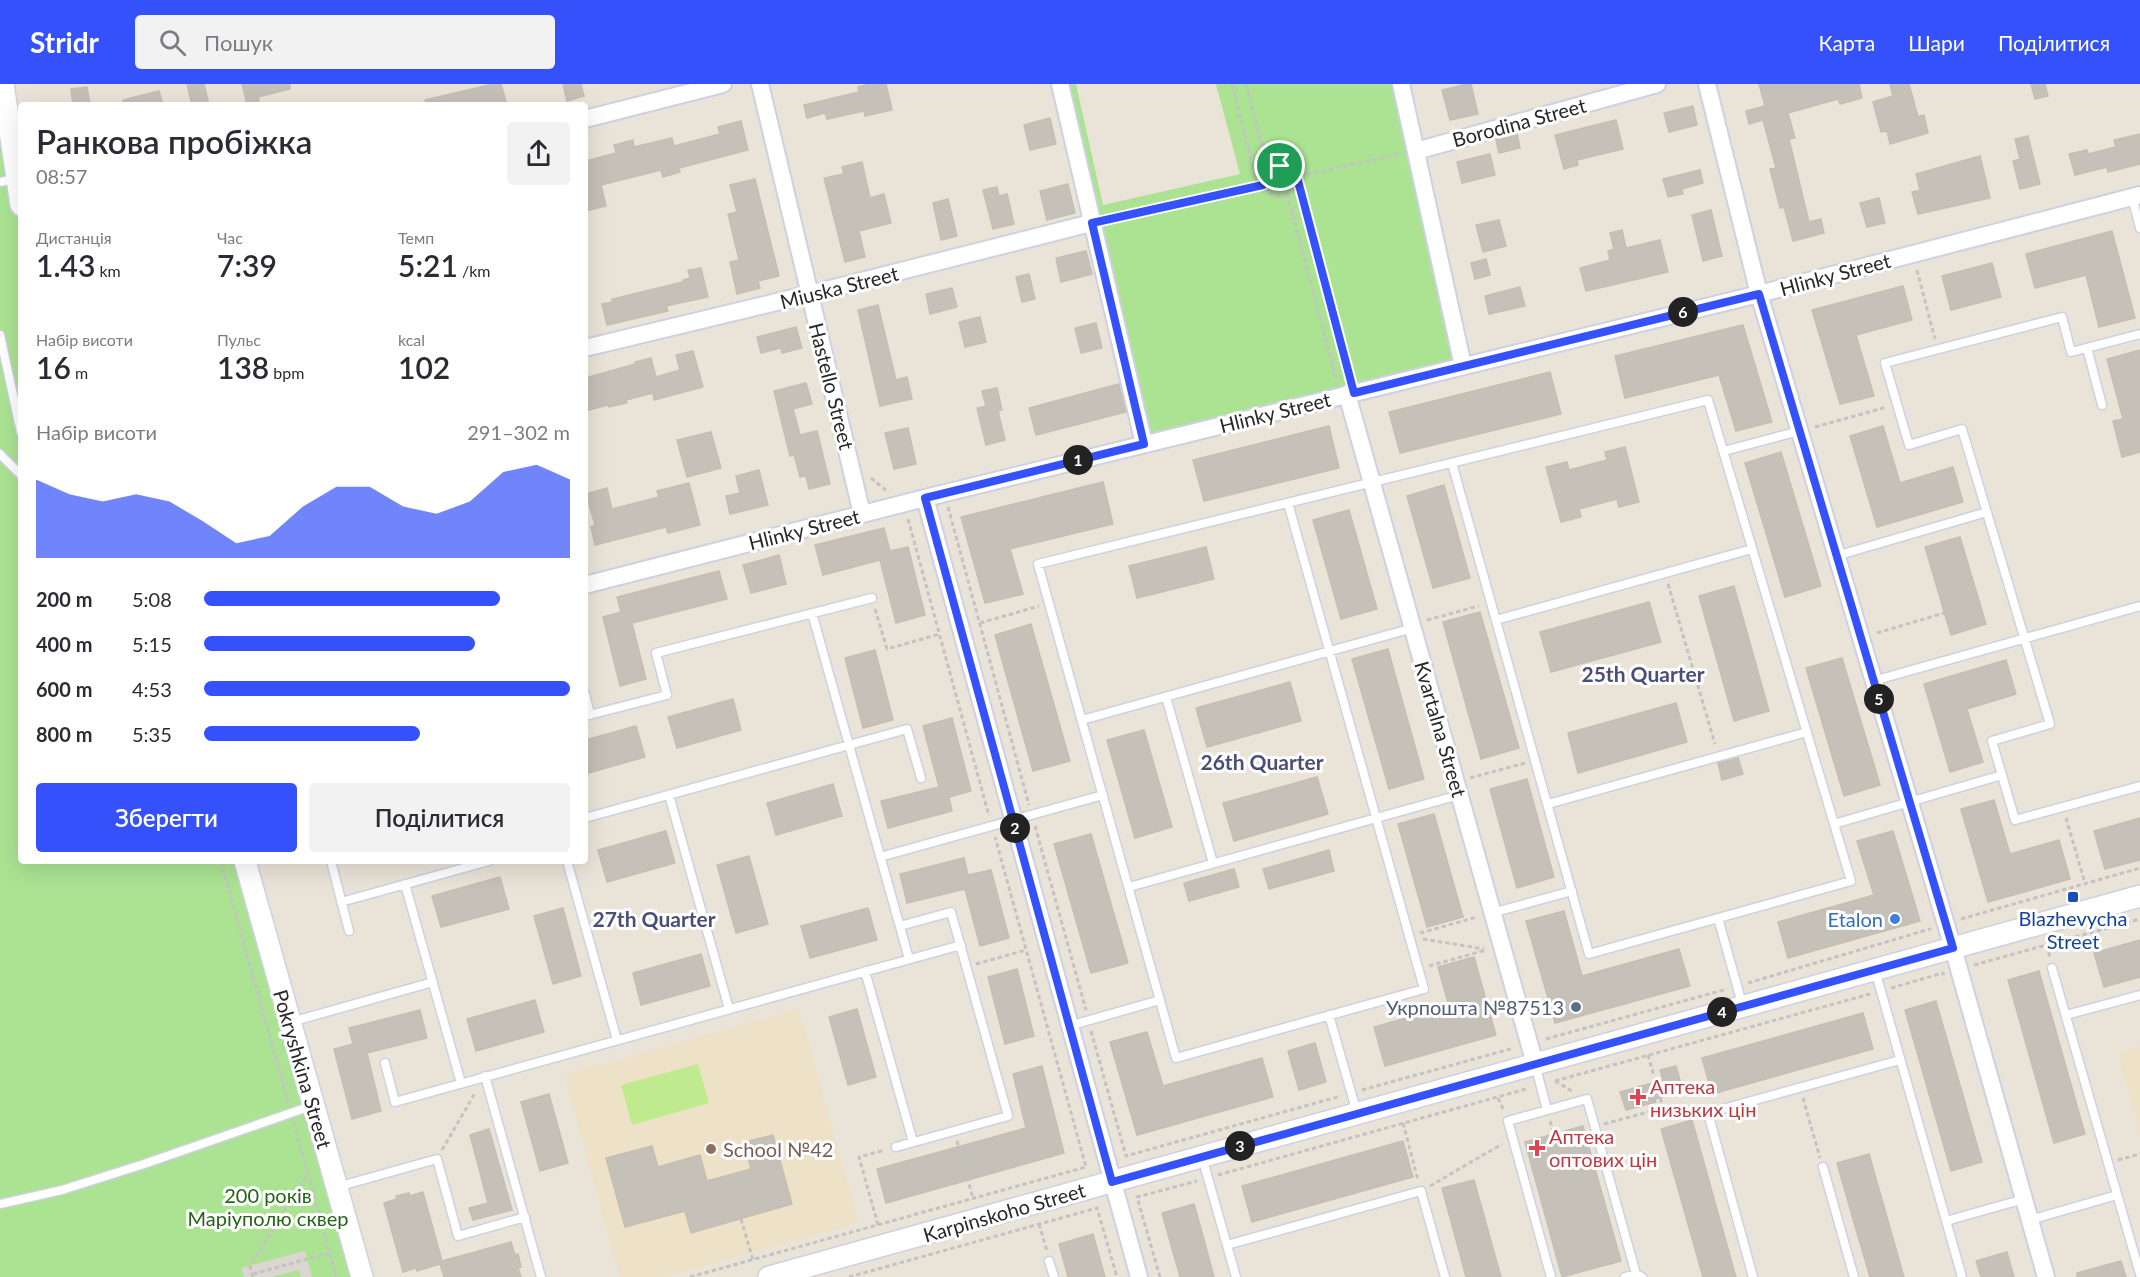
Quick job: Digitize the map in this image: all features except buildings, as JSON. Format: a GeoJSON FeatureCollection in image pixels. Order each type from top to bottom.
{"type":"FeatureCollection","features":[{"type":"Feature","properties":{"kind":"street"},"geometry":{"type":"LineString","coordinates":[[3,84],[8,180],[18,199]]}},
{"type":"Feature","properties":{"kind":"street"},"geometry":{"type":"LineString","coordinates":[[588,117],[723,84]]}},
{"type":"Feature","properties":{"kind":"street","name":"Hastello Street"},"geometry":{"type":"LineString","coordinates":[[760,84],[862,514]]}},
{"type":"Feature","properties":{"kind":"street"},"geometry":{"type":"LineString","coordinates":[[1060,84],[1144,444]]}},
{"type":"Feature","properties":{"kind":"street"},"geometry":{"type":"LineString","coordinates":[[1401,84],[1463,366]]}},
{"type":"Feature","properties":{"kind":"street","name":"Borodina Street"},"geometry":{"type":"LineString","coordinates":[[1416,151],[1657,84]]}},
{"type":"Feature","properties":{"kind":"street"},"geometry":{"type":"LineString","coordinates":[[1707,84],[1759,294],[1807,429],[1836,556],[1953,948],[2046,1277]]}},
{"type":"Feature","properties":{"kind":"street","name":"Hlinky Street"},"geometry":{"type":"LineString","coordinates":[[588,584],[862,514],[906,511],[925,498],[1759,294],[2136,196]]}},
{"type":"Feature","properties":{"kind":"street","name":"Miuska Street"},"geometry":{"type":"LineString","coordinates":[[588,347],[1092,223]]}},
{"type":"Feature","properties":{"kind":"street","name":"Kvartalna Street"},"geometry":{"type":"LineString","coordinates":[[1347,394],[1371,482],[1419,624],[1485,915],[1534,1064]]}},
{"type":"Feature","properties":{"kind":"street"},"geometry":{"type":"LineString","coordinates":[[925,498],[1139,1277]]}},
{"type":"Feature","properties":{"kind":"street","name":"Pokryshkina Street"},"geometry":{"type":"LineString","coordinates":[[246,864],[362,1277]]}},
{"type":"Feature","properties":{"kind":"street","name":"Karpinskoho Street"},"geometry":{"type":"LineString","coordinates":[[770,1277],[820,1267],[1112,1182],[2140,896]]}},
{"type":"Feature","properties":{"kind":"lane"},"geometry":{"type":"LineString","coordinates":[[2136,196],[2140,228]]}},
{"type":"Feature","properties":{"kind":"lane"},"geometry":{"type":"LineString","coordinates":[[2140,334],[2071,352],[2062,317],[1885,363],[1909,445],[1962,429],[2050,724],[1992,741],[2015,820],[2140,786]]}},
{"type":"Feature","properties":{"kind":"lane"},"geometry":{"type":"LineString","coordinates":[[0,334],[18,418]]}},
{"type":"Feature","properties":{"kind":"lane"},"geometry":{"type":"LineString","coordinates":[[2087,348],[2102,405]]}},
{"type":"Feature","properties":{"kind":"lane"},"geometry":{"type":"LineString","coordinates":[[1288,503],[1424,989],[1176,1058],[1038,564],[1708,400],[1851,881],[1589,954],[1452,463]]}},
{"type":"Feature","properties":{"kind":"lane"},"geometry":{"type":"LineString","coordinates":[[1724,451],[1807,429]]}},
{"type":"Feature","properties":{"kind":"lane"},"geometry":{"type":"LineString","coordinates":[[0,454],[18,472]]}},
{"type":"Feature","properties":{"kind":"lane"},"geometry":{"type":"LineString","coordinates":[[1836,556],[1987,512]]}},
{"type":"Feature","properties":{"kind":"lane"},"geometry":{"type":"LineString","coordinates":[[1496,620],[1752,549]]}},
{"type":"Feature","properties":{"kind":"lane"},"geometry":{"type":"LineString","coordinates":[[588,716],[667,695],[656,652],[872,598]]}},
{"type":"Feature","properties":{"kind":"lane"},"geometry":{"type":"LineString","coordinates":[[1873,681],[2140,606]]}},
{"type":"Feature","properties":{"kind":"lane"},"geometry":{"type":"LineString","coordinates":[[812,613],[909,959]]}},
{"type":"Feature","properties":{"kind":"lane"},"geometry":{"type":"LineString","coordinates":[[1082,720],[1419,624]]}},
{"type":"Feature","properties":{"kind":"lane"},"geometry":{"type":"LineString","coordinates":[[1166,697],[1213,863]]}},
{"type":"Feature","properties":{"kind":"lane"},"geometry":{"type":"LineString","coordinates":[[588,817],[907,729],[921,778]]}},
{"type":"Feature","properties":{"kind":"lane"},"geometry":{"type":"LineString","coordinates":[[1548,804],[1807,732]]}},
{"type":"Feature","properties":{"kind":"lane"},"geometry":{"type":"LineString","coordinates":[[1834,824],[2002,775]]}},
{"type":"Feature","properties":{"kind":"lane"},"geometry":{"type":"LineString","coordinates":[[669,795],[729,1009]]}},
{"type":"Feature","properties":{"kind":"lane"},"geometry":{"type":"LineString","coordinates":[[880,857],[1103,795]]}},
{"type":"Feature","properties":{"kind":"lane"},"geometry":{"type":"LineString","coordinates":[[1129,887],[1459,795]]}},
{"type":"Feature","properties":{"kind":"lane"},"geometry":{"type":"LineString","coordinates":[[332,864],[349,931]]}},
{"type":"Feature","properties":{"kind":"lane"},"geometry":{"type":"LineString","coordinates":[[341,902],[478,864]]}},
{"type":"Feature","properties":{"kind":"lane"},"geometry":{"type":"LineString","coordinates":[[568,864],[616,1040]]}},
{"type":"Feature","properties":{"kind":"lane"},"geometry":{"type":"LineString","coordinates":[[405,884],[461,1083]]}},
{"type":"Feature","properties":{"kind":"lane"},"geometry":{"type":"LineString","coordinates":[[1485,915],[1572,891]]}},
{"type":"Feature","properties":{"kind":"lane"},"geometry":{"type":"LineString","coordinates":[[896,1147],[1008,1116],[951,912],[900,926]]}},
{"type":"Feature","properties":{"kind":"lane"},"geometry":{"type":"LineString","coordinates":[[1718,918],[1743,1007]]}},
{"type":"Feature","properties":{"kind":"lane"},"geometry":{"type":"LineString","coordinates":[[385,1063],[395,1102],[960,945]]}},
{"type":"Feature","properties":{"kind":"lane"},"geometry":{"type":"LineString","coordinates":[[2052,968],[2140,1274]]}},
{"type":"Feature","properties":{"kind":"lane"},"geometry":{"type":"LineString","coordinates":[[1875,970],[1962,1277]]}},
{"type":"Feature","properties":{"kind":"lane"},"geometry":{"type":"LineString","coordinates":[[865,971],[913,1142]]}},
{"type":"Feature","properties":{"kind":"lane"},"geometry":{"type":"LineString","coordinates":[[290,1022],[433,982]]}},
{"type":"Feature","properties":{"kind":"lane"},"geometry":{"type":"LineString","coordinates":[[2066,1016],[2140,995]]}},
{"type":"Feature","properties":{"kind":"lane"},"geometry":{"type":"LineString","coordinates":[[1069,1026],[1160,1000]]}},
{"type":"Feature","properties":{"kind":"lane"},"geometry":{"type":"LineString","coordinates":[[1329,1015],[1357,1114]]}},
{"type":"Feature","properties":{"kind":"lane"},"geometry":{"type":"LineString","coordinates":[[1753,1277],[1708,1113],[1900,1060]]}},
{"type":"Feature","properties":{"kind":"lane"},"geometry":{"type":"LineString","coordinates":[[1534,1064],[1547,1110]]}},
{"type":"Feature","properties":{"kind":"lane"},"geometry":{"type":"LineString","coordinates":[[485,1076],[541,1277]]}},
{"type":"Feature","properties":{"kind":"lane"},"geometry":{"type":"LineString","coordinates":[[1551,1277],[1508,1121],[1587,1099],[1639,1275],[1625,1277]]}},
{"type":"Feature","properties":{"kind":"lane"},"geometry":{"type":"LineString","coordinates":[[0,1204],[62,1190],[314,1106]]}},
{"type":"Feature","properties":{"kind":"lane"},"geometry":{"type":"LineString","coordinates":[[1202,1157],[1236,1277]]}},
{"type":"Feature","properties":{"kind":"lane"},"geometry":{"type":"LineString","coordinates":[[336,1187],[437,1159],[458,1236],[525,1217]]}},
{"type":"Feature","properties":{"kind":"lane"},"geometry":{"type":"LineString","coordinates":[[1823,1167],[1854,1277]]}},
{"type":"Feature","properties":{"kind":"lane"},"geometry":{"type":"LineString","coordinates":[[1227,1245],[1421,1191],[1445,1277]]}},
{"type":"Feature","properties":{"kind":"lane"},"geometry":{"type":"LineString","coordinates":[[2030,1220],[2117,1195]]}},
{"type":"Feature","properties":{"kind":"lane"},"geometry":{"type":"LineString","coordinates":[[1946,1221],[2024,1199]]}},
{"type":"Feature","properties":{"kind":"lane"},"geometry":{"type":"LineString","coordinates":[[1049,1261],[1054,1277]]}},
{"type":"Feature","properties":{"kind":"path"},"geometry":{"type":"LineString","coordinates":[[1232,84],[1261,185],[1276,196],[1287,193],[1295,178]]}},
{"type":"Feature","properties":{"kind":"path"},"geometry":{"type":"LineString","coordinates":[[1246,84],[1268,169]]}},
{"type":"Feature","properties":{"kind":"path"},"geometry":{"type":"LineString","coordinates":[[1295,178],[1416,151]]}},
{"type":"Feature","properties":{"kind":"path"},"geometry":{"type":"LineString","coordinates":[[1261,185],[1264,174],[1274,166],[1286,168],[1295,178],[1347,394]]}},
{"type":"Feature","properties":{"kind":"path"},"geometry":{"type":"LineString","coordinates":[[1092,223],[1261,185]]}},
{"type":"Feature","properties":{"kind":"path"},"geometry":{"type":"LineString","coordinates":[[1287,193],[1347,394]]}},
{"type":"Feature","properties":{"kind":"path"},"geometry":{"type":"LineString","coordinates":[[1917,268],[1938,350]]}},
{"type":"Feature","properties":{"kind":"path"},"geometry":{"type":"LineString","coordinates":[[1807,429],[1897,404]]}},
{"type":"Feature","properties":{"kind":"path"},"geometry":{"type":"LineString","coordinates":[[690,1277],[1086,1167],[906,511],[850,463]]}},
{"type":"Feature","properties":{"kind":"path"},"geometry":{"type":"LineString","coordinates":[[1664,573],[1719,756]]}},
{"type":"Feature","properties":{"kind":"path"},"geometry":{"type":"LineString","coordinates":[[872,598],[887,649],[940,634]]}},
{"type":"Feature","properties":{"kind":"path"},"geometry":{"type":"LineString","coordinates":[[1419,624],[1491,602]]}},
{"type":"Feature","properties":{"kind":"path"},"geometry":{"type":"LineString","coordinates":[[980,623],[1050,603]]}},
{"type":"Feature","properties":{"kind":"path"},"geometry":{"type":"LineString","coordinates":[[1876,633],[1944,613]]}},
{"type":"Feature","properties":{"kind":"path"},"geometry":{"type":"LineString","coordinates":[[1470,778],[1535,760]]}},
{"type":"Feature","properties":{"kind":"path"},"geometry":{"type":"LineString","coordinates":[[2063,807],[2085,884]]}},
{"type":"Feature","properties":{"kind":"path"},"geometry":{"type":"LineString","coordinates":[[222,864],[336,1277]]}},
{"type":"Feature","properties":{"kind":"path"},"geometry":{"type":"LineString","coordinates":[[1961,920],[2140,868]]}},
{"type":"Feature","properties":{"kind":"path"},"geometry":{"type":"LineString","coordinates":[[1409,936],[1485,915]]}},
{"type":"Feature","properties":{"kind":"path"},"geometry":{"type":"LineString","coordinates":[[1974,965],[2140,919]]}},
{"type":"Feature","properties":{"kind":"path"},"geometry":{"type":"LineString","coordinates":[[1409,936],[1486,950],[1418,969]]}},
{"type":"Feature","properties":{"kind":"path"},"geometry":{"type":"LineString","coordinates":[[966,966],[1026,950]]}},
{"type":"Feature","properties":{"kind":"path"},"geometry":{"type":"LineString","coordinates":[[1555,1081],[1943,973]]}},
{"type":"Feature","properties":{"kind":"path"},"geometry":{"type":"LineString","coordinates":[[1126,1156],[1514,1048]]}},
{"type":"Feature","properties":{"kind":"path"},"geometry":{"type":"LineString","coordinates":[[1648,1055],[1663,1108]]}},
{"type":"Feature","properties":{"kind":"path"},"geometry":{"type":"LineString","coordinates":[[437,1159],[485,1076]]}},
{"type":"Feature","properties":{"kind":"path"},"geometry":{"type":"LineString","coordinates":[[1800,1087],[1823,1167]]}},
{"type":"Feature","properties":{"kind":"path"},"geometry":{"type":"LineString","coordinates":[[1160,1277],[1137,1197],[1526,1089]]}},
{"type":"Feature","properties":{"kind":"path"},"geometry":{"type":"LineString","coordinates":[[1595,1127],[1663,1108],[1708,1113]]}},
{"type":"Feature","properties":{"kind":"path"},"geometry":{"type":"LineString","coordinates":[[1547,1110],[1558,1150]]}},
{"type":"Feature","properties":{"kind":"path"},"geometry":{"type":"LineString","coordinates":[[1402,1124],[1421,1191],[1512,1138]]}},
{"type":"Feature","properties":{"kind":"path"},"geometry":{"type":"LineString","coordinates":[[954,1131],[973,1198]]}},
{"type":"Feature","properties":{"kind":"path"},"geometry":{"type":"LineString","coordinates":[[878,1225],[859,1157],[896,1147]]}},
{"type":"Feature","properties":{"kind":"path"},"geometry":{"type":"LineString","coordinates":[[2108,1163],[2140,1154]]}},
{"type":"Feature","properties":{"kind":"path"},"geometry":{"type":"LineString","coordinates":[[308,1173],[250,1266],[253,1275],[329,1253]]}},
{"type":"Feature","properties":{"kind":"path"},"geometry":{"type":"LineString","coordinates":[[849,1277],[1097,1208],[1117,1277]]}},
{"type":"Feature","properties":{"kind":"path"},"geometry":{"type":"LineString","coordinates":[[741,1219],[753,1260]]}},
{"type":"Feature","properties":{"kind":"path"},"geometry":{"type":"LineString","coordinates":[[1039,1224],[1049,1261]]}},
{"type":"Feature","properties":{"kind":"shaded area","name":"School №42"},"geometry":{"type":"Polygon","coordinates":[[[799,1009],[859,1223],[664,1277],[620,1277],[564,1075],[799,1009]]]}},
{"type":"Feature","properties":{"kind":"shaded area"},"geometry":{"type":"Polygon","coordinates":[[[2140,1047],[2140,1132],[2118,1054],[2140,1047]]]}},
{"type":"Feature","properties":{"kind":"shaded area"},"geometry":{"type":"Polygon","coordinates":[[[305,1251],[312,1277],[301,1277],[299,1270],[272,1277],[244,1277],[241,1268],[305,1251]]]}},
{"type":"Feature","properties":{"kind":"green space","name":"200 років Маріуполю сквер"},"geometry":{"type":"Polygon","coordinates":[[[0,84],[18,188],[18,864],[246,864],[362,1277],[0,1277],[0,84]]]}},
{"type":"Feature","properties":{"kind":"green space"},"geometry":{"type":"Polygon","coordinates":[[[1065,84],[1076,84],[1103,205],[1240,174],[1216,84],[1395,84],[1458,363],[1147,439],[1065,84]]]}},
{"type":"Feature","properties":{"kind":"green space"},"geometry":{"type":"Polygon","coordinates":[[[698,1064],[709,1103],[632,1125],[621,1085],[698,1064]]]}},
{"type":"Feature","properties":{"kind":"place","name":"Blazhevycha Street"},"geometry":{"type":"Point","coordinates":[2073,897]}},
{"type":"Feature","properties":{"kind":"place","name":"Etalon"},"geometry":{"type":"Point","coordinates":[1895,919]}},
{"type":"Feature","properties":{"kind":"place","name":"Укрпошта №87513"},"geometry":{"type":"Point","coordinates":[1576,1007]}},
{"type":"Feature","properties":{"kind":"place","name":"Аптека низьких цін"},"geometry":{"type":"Point","coordinates":[1638,1097]}},
{"type":"Feature","properties":{"kind":"place","name":"Аптека оптових цін"},"geometry":{"type":"Point","coordinates":[1537,1148]}},
{"type":"Feature","properties":{"kind":"place","name":"School №42"},"geometry":{"type":"Point","coordinates":[711,1149]}},
{"type":"Feature","properties":{"kind":"district","name":"25th Quarter"},"geometry":{"type":"Point","coordinates":[1643,673]}},
{"type":"Feature","properties":{"kind":"district","name":"26th Quarter"},"geometry":{"type":"Point","coordinates":[1262,761]}},
{"type":"Feature","properties":{"kind":"district","name":"27th Quarter"},"geometry":{"type":"Point","coordinates":[654,918]}},
{"type":"Feature","properties":{"kind":"route"},"geometry":{"type":"LineString","coordinates":[[1280,166],[1290,172],[1292,178],[1297,177],[1354,393],[1759,294],[1953,948],[1112,1182],[925,498],[1144,444],[1092,223],[1263,185],[1264,174],[1268,169],[1280,166]]}}]}
